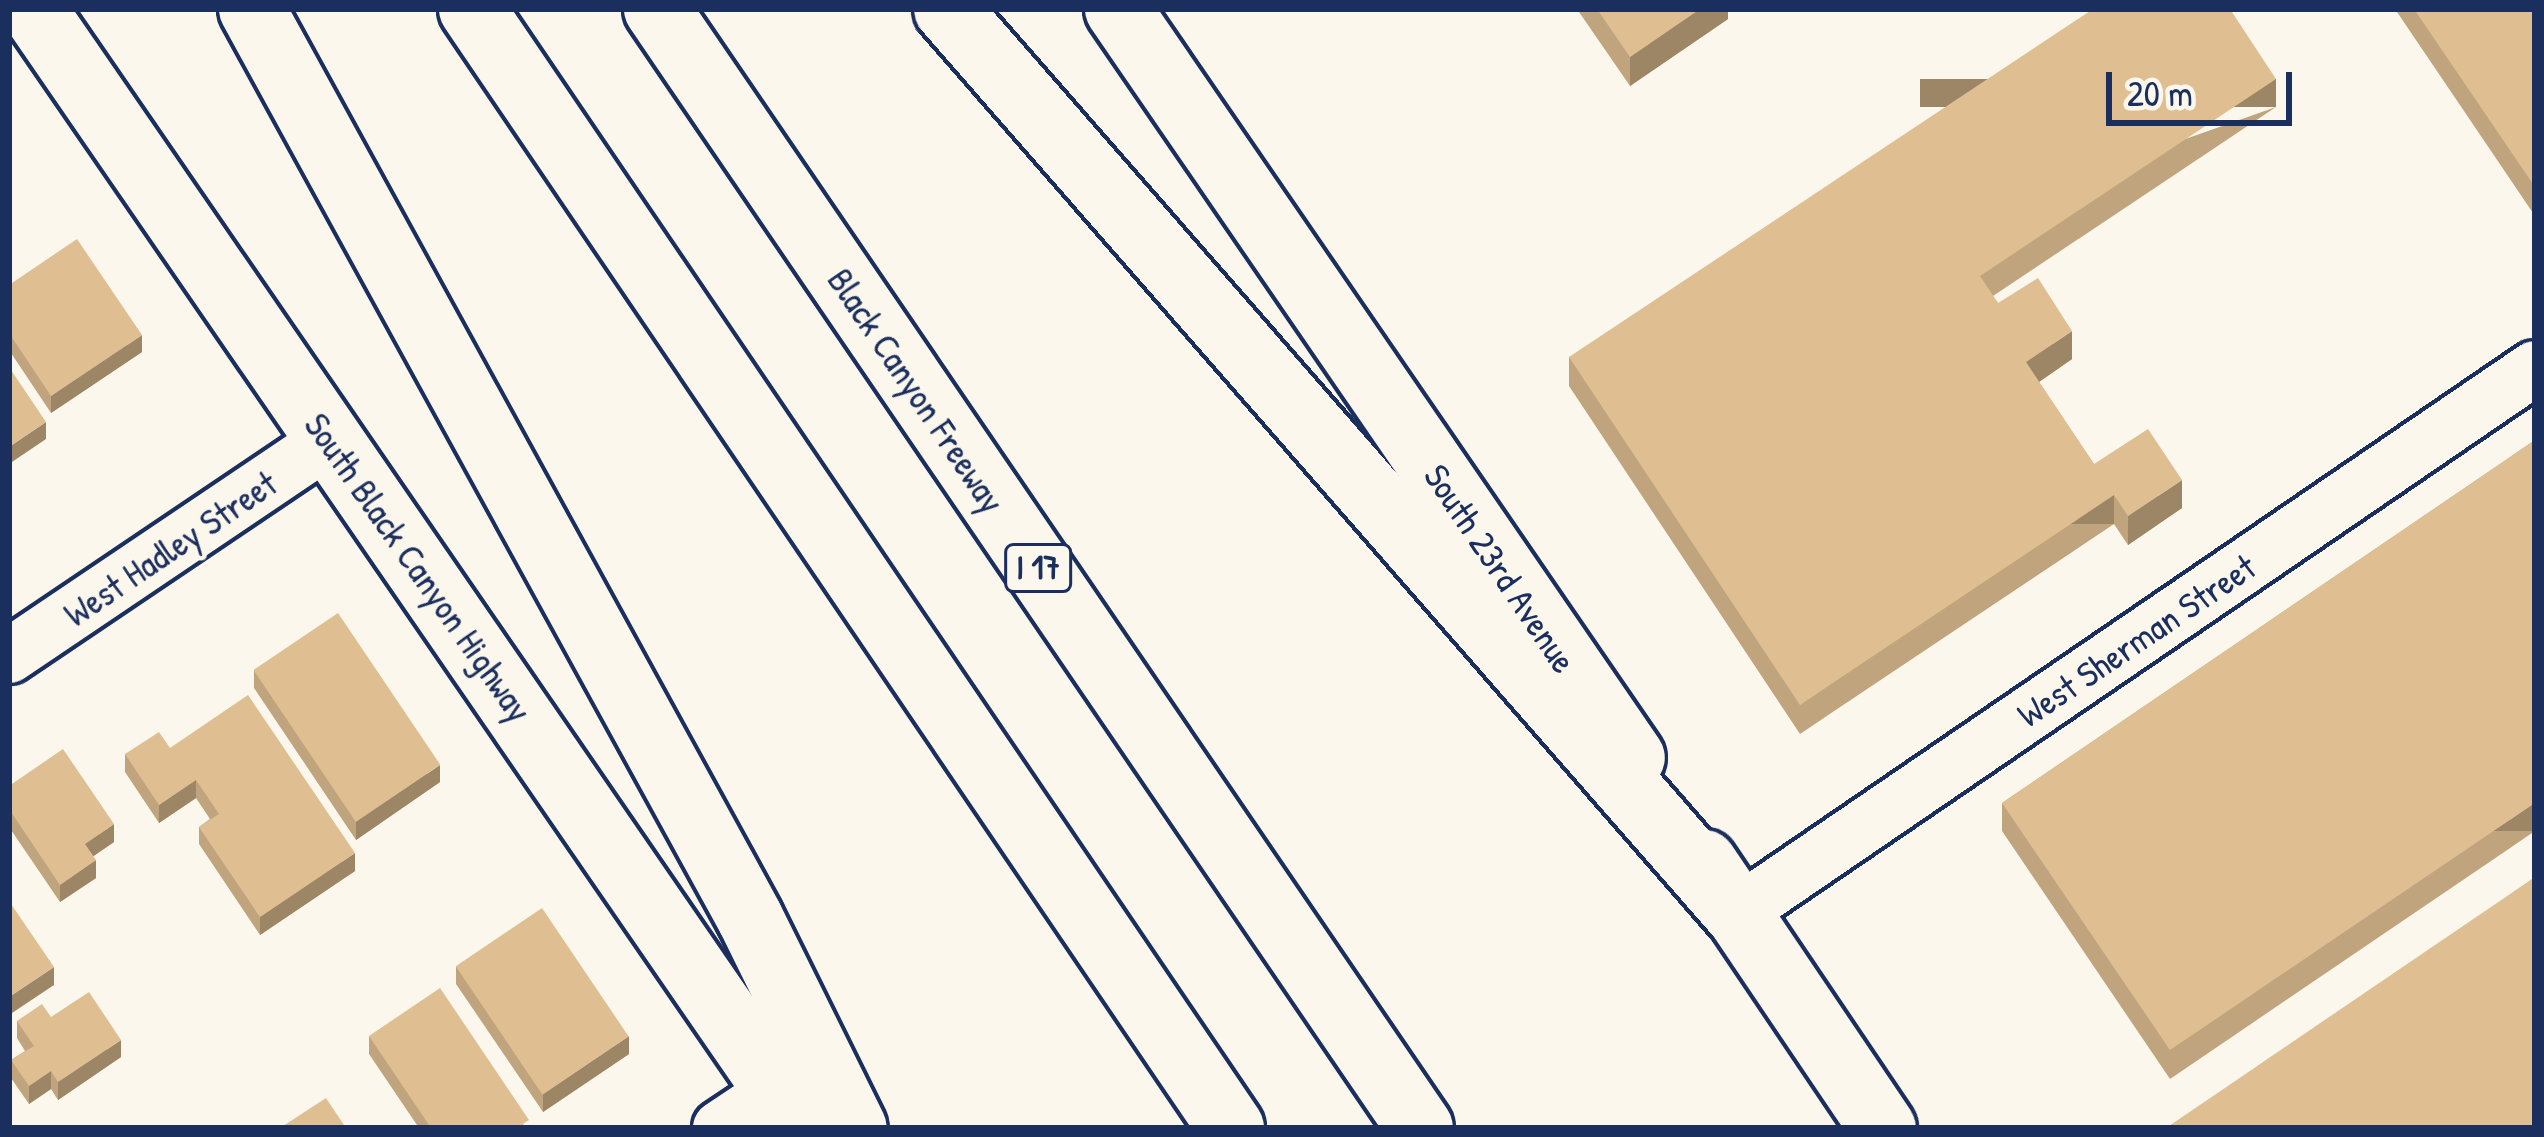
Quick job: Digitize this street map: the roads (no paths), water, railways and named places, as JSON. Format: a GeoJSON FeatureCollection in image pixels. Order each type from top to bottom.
{"type":"FeatureCollection","features":[{"type":"Feature","properties":{"kind":"main road","name":"South Black Canyon Highway"},"geometry":{"type":"LineString","coordinates":[[33,9],[789,1110]]}},
{"type":"Feature","properties":{"kind":"main road"},"geometry":{"type":"LineString","coordinates":[[252,9],[750,918],[854,1128]]}},
{"type":"Feature","properties":{"kind":"main road"},"geometry":{"type":"LineString","coordinates":[[472,9],[1231,1128]]}},
{"type":"Feature","properties":{"kind":"main road","name":"Black Canyon Freeway"},"geometry":{"type":"LineString","coordinates":[[657,9],[1420,1128]]}},
{"type":"Feature","properties":{"kind":"main road"},"geometry":{"type":"LineString","coordinates":[[947,9],[1738,913]]}},
{"type":"Feature","properties":{"kind":"main road","name":"South 23rd Avenue"},"geometry":{"type":"LineString","coordinates":[[1118,9],[1883,1128]]}},
{"type":"Feature","properties":{"kind":"street","name":"West Sherman Street"},"geometry":{"type":"LineString","coordinates":[[1738,913],[2535,368]]}},
{"type":"Feature","properties":{"kind":"street","name":"West Hadley Street"},"geometry":{"type":"LineString","coordinates":[[9,656],[331,439]]}},
{"type":"Feature","properties":{"kind":"street"},"geometry":{"type":"LineString","coordinates":[[720,1128],[789,1110]]}}]}
